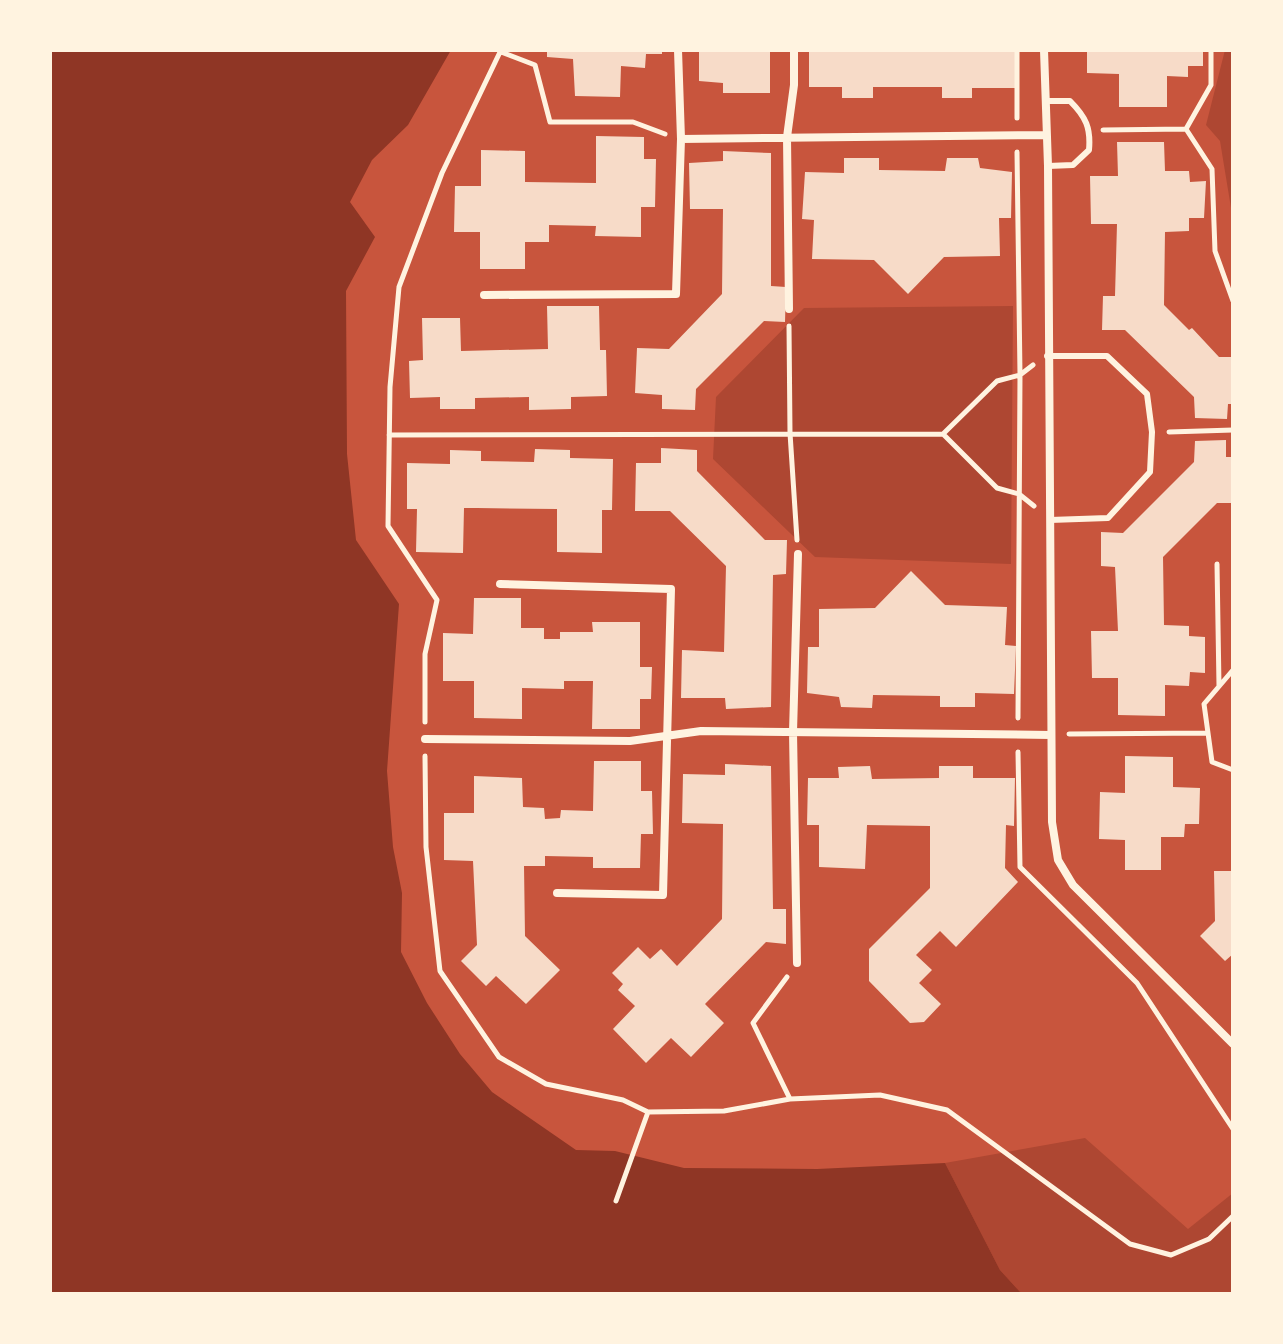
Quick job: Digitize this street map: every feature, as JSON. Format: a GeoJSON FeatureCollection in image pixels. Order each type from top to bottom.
{"type":"FeatureCollection","features":[{"type":"Feature","properties":{"kind":"street"},"geometry":{"type":"LineString","coordinates":[[484,295],[676,294],[681,139],[678,50]]}},
{"type":"Feature","properties":{"kind":"street"},"geometry":{"type":"LineString","coordinates":[[789,309],[787,137],[794,85],[794,50]]}},
{"type":"Feature","properties":{"kind":"street"},"geometry":{"type":"LineString","coordinates":[[1044,50],[1048,166],[1052,822],[1058,860],[1073,885],[1233,1044]]}},
{"type":"Feature","properties":{"kind":"street"},"geometry":{"type":"LineString","coordinates":[[681,139],[1046,135]]}},
{"type":"Feature","properties":{"kind":"street"},"geometry":{"type":"LineString","coordinates":[[797,963],[793,732],[798,554]]}},
{"type":"Feature","properties":{"kind":"street"},"geometry":{"type":"LineString","coordinates":[[500,584],[671,589],[663,895],[557,893]]}},
{"type":"Feature","properties":{"kind":"street"},"geometry":{"type":"LineString","coordinates":[[425,739],[630,741],[701,731],[1051,735]]}},
{"type":"Feature","properties":{"kind":"lane"},"geometry":{"type":"LineString","coordinates":[[1046,101],[1070,101],[1082,113],[1091,130],[1089,150],[1073,165],[1048,166]]}},
{"type":"Feature","properties":{"kind":"lane"},"geometry":{"type":"LineString","coordinates":[[1047,356],[1107,356],[1147,394],[1152,432],[1150,472],[1108,518],[1050,520]]}},
{"type":"Feature","properties":{"kind":"path"},"geometry":{"type":"LineString","coordinates":[[1017,50],[1020,867],[1137,983],[1233,1129]]}},
{"type":"Feature","properties":{"kind":"path"},"geometry":{"type":"LineString","coordinates":[[1186,129],[1211,85],[1211,50]]}},
{"type":"Feature","properties":{"kind":"path"},"geometry":{"type":"LineString","coordinates":[[681,139],[633,122],[550,122],[535,65],[501,51],[442,173],[399,287],[389,435],[388,526],[437,600],[425,654],[425,739],[426,847],[440,971],[499,1057],[546,1084],[623,1100],[648,1112],[724,1111],[790,1099],[880,1095],[947,1110],[1130,1244],[1171,1255],[1209,1239],[1233,1216]]}},
{"type":"Feature","properties":{"kind":"path"},"geometry":{"type":"LineString","coordinates":[[1091,130],[1186,129]]}},
{"type":"Feature","properties":{"kind":"path"},"geometry":{"type":"LineString","coordinates":[[1186,129],[1212,169],[1215,251],[1233,301]]}},
{"type":"Feature","properties":{"kind":"path"},"geometry":{"type":"LineString","coordinates":[[789,309],[790,433],[798,554]]}},
{"type":"Feature","properties":{"kind":"path"},"geometry":{"type":"LineString","coordinates":[[943,434],[997,381],[1020,375],[1047,356]]}},
{"type":"Feature","properties":{"kind":"path"},"geometry":{"type":"LineString","coordinates":[[1152,432],[1233,430]]}},
{"type":"Feature","properties":{"kind":"path"},"geometry":{"type":"LineString","coordinates":[[389,435],[943,434],[997,488],[1019,494],[1050,520]]}},
{"type":"Feature","properties":{"kind":"path"},"geometry":{"type":"LineString","coordinates":[[1217,564],[1219,687]]}},
{"type":"Feature","properties":{"kind":"path"},"geometry":{"type":"LineString","coordinates":[[1233,670],[1204,704],[1212,762],[1233,770]]}},
{"type":"Feature","properties":{"kind":"path"},"geometry":{"type":"LineString","coordinates":[[1051,735],[1208,733]]}},
{"type":"Feature","properties":{"kind":"path"},"geometry":{"type":"LineString","coordinates":[[790,1099],[753,1023],[797,963]]}},
{"type":"Feature","properties":{"kind":"path"},"geometry":{"type":"LineString","coordinates":[[616,1201],[648,1112]]}},
{"type":"Feature","properties":{"kind":"shaded area"},"geometry":{"type":"Polygon","coordinates":[[[50,50],[451,50],[408,125],[372,160],[350,202],[375,237],[346,291],[347,454],[356,540],[399,604],[387,771],[393,847],[402,893],[401,952],[427,1003],[460,1054],[492,1092],[576,1150],[615,1151],[684,1168],[817,1169],[945,1163],[1000,1270],[1022,1294],[50,1294],[50,50]]]}},
{"type":"Feature","properties":{"kind":"shaded area"},"geometry":{"type":"Polygon","coordinates":[[[1225,50],[1233,50],[1233,220],[1220,141],[1206,125],[1225,50]]]}},
{"type":"Feature","properties":{"kind":"shaded area"},"geometry":{"type":"Polygon","coordinates":[[[1013,306],[1011,564],[815,557],[713,459],[716,397],[804,308],[1013,306]]]}},
{"type":"Feature","properties":{"kind":"shaded area"},"geometry":{"type":"Polygon","coordinates":[[[1085,1138],[1188,1229],[1233,1193],[1233,1294],[1022,1294],[1000,1270],[945,1163],[1085,1138]]]}},
{"type":"Feature","properties":{"kind":"building"},"geometry":{"type":"Polygon","coordinates":[[[547,50],[662,50],[662,54],[646,54],[645,68],[621,66],[620,97],[575,96],[573,59],[547,57],[547,50]]]}},
{"type":"Feature","properties":{"kind":"building"},"geometry":{"type":"Polygon","coordinates":[[[699,50],[770,50],[770,93],[723,93],[723,83],[699,81],[699,50]]]}},
{"type":"Feature","properties":{"kind":"building"},"geometry":{"type":"Polygon","coordinates":[[[809,50],[1016,50],[1016,88],[972,88],[972,98],[942,98],[942,87],[873,87],[873,98],[842,98],[842,87],[809,87],[809,50]]]}},
{"type":"Feature","properties":{"kind":"building"},"geometry":{"type":"Polygon","coordinates":[[[1087,50],[1203,50],[1203,66],[1188,66],[1188,77],[1167,76],[1167,107],[1119,107],[1119,74],[1087,73],[1087,50]]]}},
{"type":"Feature","properties":{"kind":"building"},"geometry":{"type":"Polygon","coordinates":[[[596,136],[644,137],[644,159],[656,159],[655,207],[641,207],[641,237],[595,236],[596,226],[549,225],[549,242],[525,242],[525,269],[480,269],[480,232],[454,232],[455,186],[481,186],[481,150],[525,151],[525,182],[596,183],[596,136]]]}},
{"type":"Feature","properties":{"kind":"building"},"geometry":{"type":"Polygon","coordinates":[[[1117,142],[1164,142],[1165,171],[1189,171],[1190,182],[1206,181],[1204,218],[1189,218],[1189,231],[1165,232],[1164,305],[1189,330],[1192,328],[1219,357],[1233,357],[1233,404],[1228,404],[1227,419],[1195,418],[1194,397],[1125,330],[1102,330],[1103,296],[1115,296],[1117,224],[1091,224],[1090,176],[1118,176],[1117,142]]]}},
{"type":"Feature","properties":{"kind":"building"},"geometry":{"type":"Polygon","coordinates":[[[723,151],[771,153],[771,286],[786,287],[785,322],[764,321],[696,389],[695,410],[662,409],[662,395],[635,393],[637,348],[669,349],[722,294],[723,209],[690,209],[689,163],[723,161],[723,151]]]}},
{"type":"Feature","properties":{"kind":"building"},"geometry":{"type":"Polygon","coordinates":[[[844,158],[879,158],[879,170],[945,171],[947,158],[978,158],[980,168],[1012,172],[1011,218],[999,218],[1000,256],[944,257],[908,294],[874,260],[812,259],[814,220],[802,219],[805,172],[844,173],[844,158]]]}},
{"type":"Feature","properties":{"kind":"building"},"geometry":{"type":"Polygon","coordinates":[[[547,306],[599,306],[600,350],[606,350],[607,396],[571,397],[571,409],[529,410],[529,397],[475,398],[475,409],[440,409],[440,397],[410,398],[409,361],[423,360],[422,318],[460,318],[461,351],[548,349],[547,306]]]}},
{"type":"Feature","properties":{"kind":"building"},"geometry":{"type":"Polygon","coordinates":[[[1226,440],[1226,457],[1233,457],[1233,503],[1217,503],[1163,557],[1164,625],[1189,626],[1189,636],[1205,637],[1205,673],[1190,672],[1189,686],[1165,685],[1165,716],[1118,715],[1118,678],[1092,678],[1091,631],[1118,631],[1115,567],[1101,566],[1101,532],[1123,533],[1194,462],[1195,441],[1226,440]]]}},
{"type":"Feature","properties":{"kind":"building"},"geometry":{"type":"Polygon","coordinates":[[[661,448],[697,450],[697,471],[765,540],[787,540],[786,574],[773,575],[771,707],[726,709],[725,698],[681,698],[682,650],[724,652],[726,566],[670,511],[635,511],[636,463],[661,463],[661,448]]]}},
{"type":"Feature","properties":{"kind":"building"},"geometry":{"type":"Polygon","coordinates":[[[535,449],[570,450],[570,458],[613,459],[612,510],[602,510],[602,553],[557,552],[557,509],[477,508],[464,508],[463,553],[416,552],[417,509],[407,509],[407,463],[450,464],[450,450],[481,451],[481,461],[534,462],[535,449]]]}},
{"type":"Feature","properties":{"kind":"building"},"geometry":{"type":"Polygon","coordinates":[[[911,571],[945,605],[1007,607],[1005,645],[1016,646],[1014,694],[975,693],[975,707],[940,707],[940,696],[873,695],[872,708],[841,707],[839,697],[807,693],[808,647],[819,647],[819,609],[875,608],[911,571]]]}},
{"type":"Feature","properties":{"kind":"building"},"geometry":{"type":"Polygon","coordinates":[[[474,598],[521,598],[521,628],[544,628],[544,639],[560,639],[560,632],[593,632],[592,622],[640,622],[640,667],[652,667],[651,699],[640,699],[640,729],[592,729],[593,681],[564,681],[564,689],[522,688],[522,719],[474,718],[474,681],[443,681],[443,633],[473,634],[474,598]]]}},
{"type":"Feature","properties":{"kind":"building"},"geometry":{"type":"Polygon","coordinates":[[[1125,756],[1173,757],[1173,787],[1200,788],[1199,824],[1185,824],[1184,837],[1161,837],[1161,870],[1125,870],[1125,840],[1099,839],[1100,792],[1125,793],[1125,756]]]}},
{"type":"Feature","properties":{"kind":"building"},"geometry":{"type":"Polygon","coordinates":[[[594,761],[641,761],[641,791],[652,791],[653,834],[641,834],[640,868],[593,868],[593,857],[545,856],[545,866],[524,866],[525,936],[560,970],[526,1004],[496,976],[486,986],[461,961],[477,945],[473,861],[444,860],[444,813],[474,813],[474,776],[522,778],[523,807],[544,808],[545,819],[560,818],[561,810],[593,811],[594,761]]]}},
{"type":"Feature","properties":{"kind":"building"},"geometry":{"type":"Polygon","coordinates":[[[725,764],[771,766],[773,909],[786,909],[786,944],[766,942],[705,1004],[724,1023],[691,1057],[671,1038],[646,1063],[613,1029],[635,1006],[618,990],[623,984],[612,973],[638,947],[650,959],[661,949],[677,966],[722,919],[723,824],[682,823],[683,774],[725,775],[725,764]]]}},
{"type":"Feature","properties":{"kind":"building"},"geometry":{"type":"Polygon","coordinates":[[[870,766],[872,779],[939,778],[939,766],[973,766],[973,778],[1015,778],[1014,826],[1006,825],[1005,868],[1018,882],[956,947],[940,931],[916,955],[932,970],[919,983],[941,1004],[924,1022],[910,1023],[869,981],[869,949],[930,888],[930,826],[867,825],[865,869],[819,867],[819,825],[807,825],[808,778],[839,778],[838,767],[870,766]]]}},
{"type":"Feature","properties":{"kind":"building"},"geometry":{"type":"Polygon","coordinates":[[[1214,871],[1233,871],[1233,954],[1225,961],[1200,936],[1215,921],[1214,871]]]}}]}
